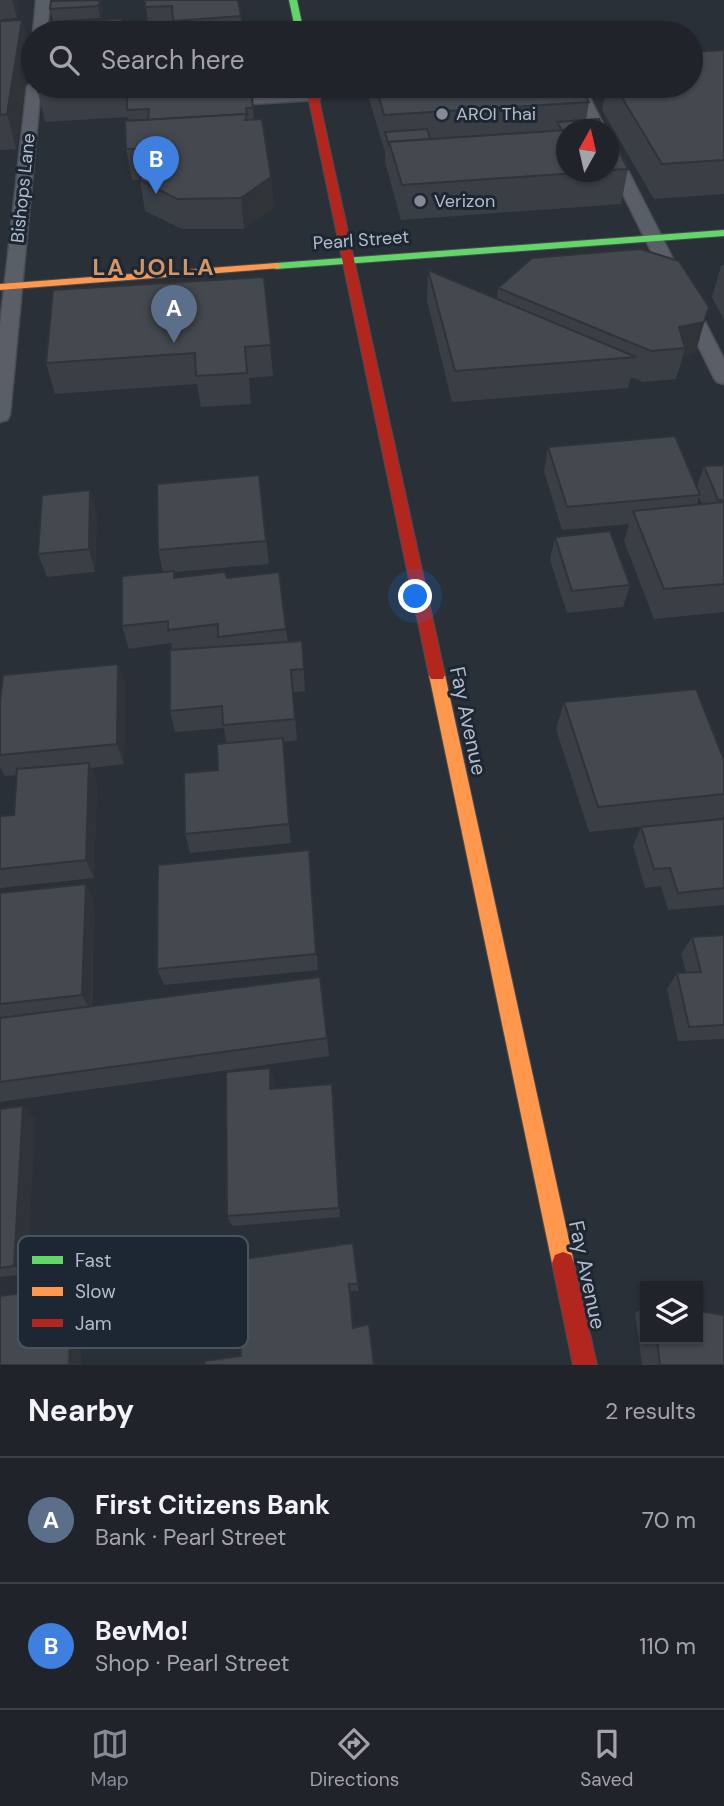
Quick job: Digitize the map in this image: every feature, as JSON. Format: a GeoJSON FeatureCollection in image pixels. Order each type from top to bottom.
{"type":"FeatureCollection","features":[{"type":"Feature","properties":{"kind":"street"},"geometry":{"type":"LineString","coordinates":[[293,0],[297,21]]}},
{"type":"Feature","properties":{"kind":"street","name":"Fay Avenue"},"geometry":{"type":"LineString","coordinates":[[314,98],[585,1365]]}},
{"type":"Feature","properties":{"kind":"street","name":"Pearl Street"},"geometry":{"type":"LineString","coordinates":[[7,287],[724,233]]}},
{"type":"Feature","properties":{"kind":"lane"},"geometry":{"type":"LineString","coordinates":[[41,21],[43,0]]}},
{"type":"Feature","properties":{"kind":"lane","name":"Bishops Lane"},"geometry":{"type":"LineString","coordinates":[[0,415],[7,287],[32,98]]}},
{"type":"Feature","properties":{"kind":"lane"},"geometry":{"type":"LineString","coordinates":[[231,101],[256,98]]}},
{"type":"Feature","properties":{"kind":"lane"},"geometry":{"type":"LineString","coordinates":[[583,98],[594,119]]}},
{"type":"Feature","properties":{"kind":"lane"},"geometry":{"type":"LineString","coordinates":[[619,169],[724,378]]}},
{"type":"Feature","properties":{"kind":"building"},"geometry":{"type":"Polygon","coordinates":[[[101,0],[98,6],[50,9],[51,1],[101,0]]]}},
{"type":"Feature","properties":{"kind":"building"},"geometry":{"type":"Polygon","coordinates":[[[145,0],[238,0],[241,16],[173,21],[172,6],[145,7],[145,0]]]}},
{"type":"Feature","properties":{"kind":"building"},"geometry":{"type":"Polygon","coordinates":[[[122,19],[122,21],[85,21],[122,19]]]}},
{"type":"Feature","properties":{"kind":"building"},"geometry":{"type":"Polygon","coordinates":[[[22,20],[7,114],[0,115],[0,21],[22,20]]]}},
{"type":"Feature","properties":{"kind":"building"},"geometry":{"type":"Polygon","coordinates":[[[724,50],[724,160],[662,164],[622,98],[703,98],[703,51],[724,50]]]}},
{"type":"Feature","properties":{"kind":"building"},"geometry":{"type":"Polygon","coordinates":[[[127,98],[252,98],[253,108],[246,108],[247,114],[148,120],[149,109],[127,110],[127,98]]]}},
{"type":"Feature","properties":{"kind":"building"},"geometry":{"type":"Polygon","coordinates":[[[379,98],[587,98],[589,102],[384,115],[379,98]]]}},
{"type":"Feature","properties":{"kind":"building"},"geometry":{"type":"Polygon","coordinates":[[[247,114],[245,120],[262,119],[271,177],[241,198],[177,199],[140,180],[143,149],[126,149],[125,121],[247,114]]]}},
{"type":"Feature","properties":{"kind":"building"},"geometry":{"type":"Polygon","coordinates":[[[427,129],[430,139],[389,142],[389,146],[385,132],[427,129]]]}},
{"type":"Feature","properties":{"kind":"building"},"geometry":{"type":"Polygon","coordinates":[[[556,131],[556,174],[402,185],[389,142],[556,131]]]}},
{"type":"Feature","properties":{"kind":"building"},"geometry":{"type":"Polygon","coordinates":[[[619,152],[628,169],[619,169],[619,152]]]}},
{"type":"Feature","properties":{"kind":"building"},"geometry":{"type":"Polygon","coordinates":[[[640,249],[679,261],[709,307],[704,322],[679,327],[685,348],[651,351],[498,288],[532,258],[640,249]]]}},
{"type":"Feature","properties":{"kind":"building"},"geometry":{"type":"Polygon","coordinates":[[[428,270],[636,357],[455,371],[428,270]]]}},
{"type":"Feature","properties":{"kind":"building"},"geometry":{"type":"Polygon","coordinates":[[[264,277],[271,345],[245,347],[247,373],[196,376],[195,353],[46,363],[53,290],[264,277]]]}},
{"type":"Feature","properties":{"kind":"building"},"geometry":{"type":"Polygon","coordinates":[[[675,436],[700,495],[567,507],[548,447],[675,436]]]}},
{"type":"Feature","properties":{"kind":"building"},"geometry":{"type":"Polygon","coordinates":[[[724,465],[724,500],[718,500],[704,466],[724,465]]]}},
{"type":"Feature","properties":{"kind":"building"},"geometry":{"type":"Polygon","coordinates":[[[259,475],[266,541],[158,550],[157,484],[259,475]]]}},
{"type":"Feature","properties":{"kind":"building"},"geometry":{"type":"Polygon","coordinates":[[[90,490],[89,549],[38,554],[42,495],[90,490]]]}},
{"type":"Feature","properties":{"kind":"building"},"geometry":{"type":"Polygon","coordinates":[[[724,502],[724,584],[664,589],[633,511],[724,502]]]}},
{"type":"Feature","properties":{"kind":"building"},"geometry":{"type":"Polygon","coordinates":[[[610,531],[630,585],[572,591],[555,537],[610,531]]]}},
{"type":"Feature","properties":{"kind":"building"},"geometry":{"type":"Polygon","coordinates":[[[174,571],[174,578],[225,572],[227,578],[279,572],[286,629],[218,637],[218,624],[168,630],[168,621],[122,626],[122,576],[174,571]]]}},
{"type":"Feature","properties":{"kind":"building"},"geometry":{"type":"Polygon","coordinates":[[[302,641],[304,669],[291,670],[295,719],[223,725],[222,706],[170,711],[170,650],[302,641]]]}},
{"type":"Feature","properties":{"kind":"building"},"geometry":{"type":"Polygon","coordinates":[[[118,664],[117,744],[0,755],[3,675],[118,664]]]}},
{"type":"Feature","properties":{"kind":"building"},"geometry":{"type":"Polygon","coordinates":[[[696,689],[724,760],[724,794],[598,807],[564,702],[696,689]]]}},
{"type":"Feature","properties":{"kind":"building"},"geometry":{"type":"Polygon","coordinates":[[[283,738],[289,824],[185,834],[184,773],[218,770],[217,744],[283,738]]]}},
{"type":"Feature","properties":{"kind":"building"},"geometry":{"type":"Polygon","coordinates":[[[89,763],[86,860],[0,869],[0,816],[14,815],[17,769],[89,763]]]}},
{"type":"Feature","properties":{"kind":"building"},"geometry":{"type":"Polygon","coordinates":[[[724,819],[724,888],[678,893],[670,868],[654,869],[641,827],[724,819]]]}},
{"type":"Feature","properties":{"kind":"building"},"geometry":{"type":"Polygon","coordinates":[[[309,850],[316,954],[157,969],[158,865],[309,850]]]}},
{"type":"Feature","properties":{"kind":"building"},"geometry":{"type":"Polygon","coordinates":[[[86,884],[82,995],[0,1004],[0,893],[86,884]]]}},
{"type":"Feature","properties":{"kind":"building"},"geometry":{"type":"Polygon","coordinates":[[[724,935],[724,1025],[689,1027],[677,973],[701,972],[692,937],[724,935]]]}},
{"type":"Feature","properties":{"kind":"building"},"geometry":{"type":"Polygon","coordinates":[[[320,977],[327,1038],[0,1082],[0,1018],[320,977]]]}},
{"type":"Feature","properties":{"kind":"building"},"geometry":{"type":"Polygon","coordinates":[[[270,1068],[270,1089],[332,1084],[339,1208],[227,1216],[226,1072],[270,1068]]]}},
{"type":"Feature","properties":{"kind":"building"},"geometry":{"type":"Polygon","coordinates":[[[23,1106],[14,1266],[0,1268],[0,1109],[23,1106]]]}},
{"type":"Feature","properties":{"kind":"building"},"geometry":{"type":"Polygon","coordinates":[[[353,1243],[358,1284],[349,1284],[353,1328],[369,1324],[374,1365],[205,1365],[204,1361],[241,1356],[241,1348],[248,1348],[248,1258],[353,1243]]]}},
{"type":"Feature","properties":{"kind":"building"},"geometry":{"type":"Polygon","coordinates":[[[18,1294],[18,1348],[70,1348],[69,1365],[0,1365],[0,1296],[18,1294]]]}},
{"type":"Feature","properties":{"kind":"building"},"geometry":{"type":"Polygon","coordinates":[[[703,1312],[724,1315],[724,1365],[660,1365],[658,1344],[703,1344],[703,1312]]]}},
{"type":"Feature","properties":{"kind":"traffic: fast"},"geometry":{"type":"LineString","coordinates":[[293,0],[297,21]]}},
{"type":"Feature","properties":{"kind":"traffic: fast"},"geometry":{"type":"LineString","coordinates":[[276,266],[724,233]]}},
{"type":"Feature","properties":{"kind":"traffic: slow"},"geometry":{"type":"LineString","coordinates":[[0,287],[276,266]]}},
{"type":"Feature","properties":{"kind":"traffic: slow"},"geometry":{"type":"LineString","coordinates":[[437,675],[563,1263]]}},
{"type":"Feature","properties":{"kind":"traffic: jam"},"geometry":{"type":"LineString","coordinates":[[314,98],[437,675]]}},
{"type":"Feature","properties":{"kind":"traffic: jam"},"geometry":{"type":"LineString","coordinates":[[563,1263],[585,1365]]}},
{"type":"Feature","properties":{"kind":"place","name":"AROI Thai"},"geometry":{"type":"Point","coordinates":[442,114]}},
{"type":"Feature","properties":{"kind":"place","name":"BevMo!"},"geometry":{"type":"Point","coordinates":[156,194]}},
{"type":"Feature","properties":{"kind":"place","name":"Verizon"},"geometry":{"type":"Point","coordinates":[420,201]}},
{"type":"Feature","properties":{"kind":"place","name":"First Citizens Bank"},"geometry":{"type":"Point","coordinates":[174,343]}},
{"type":"Feature","properties":{"kind":"district","name":"LA JOLLA"},"geometry":{"type":"Point","coordinates":[154,267]}}]}
